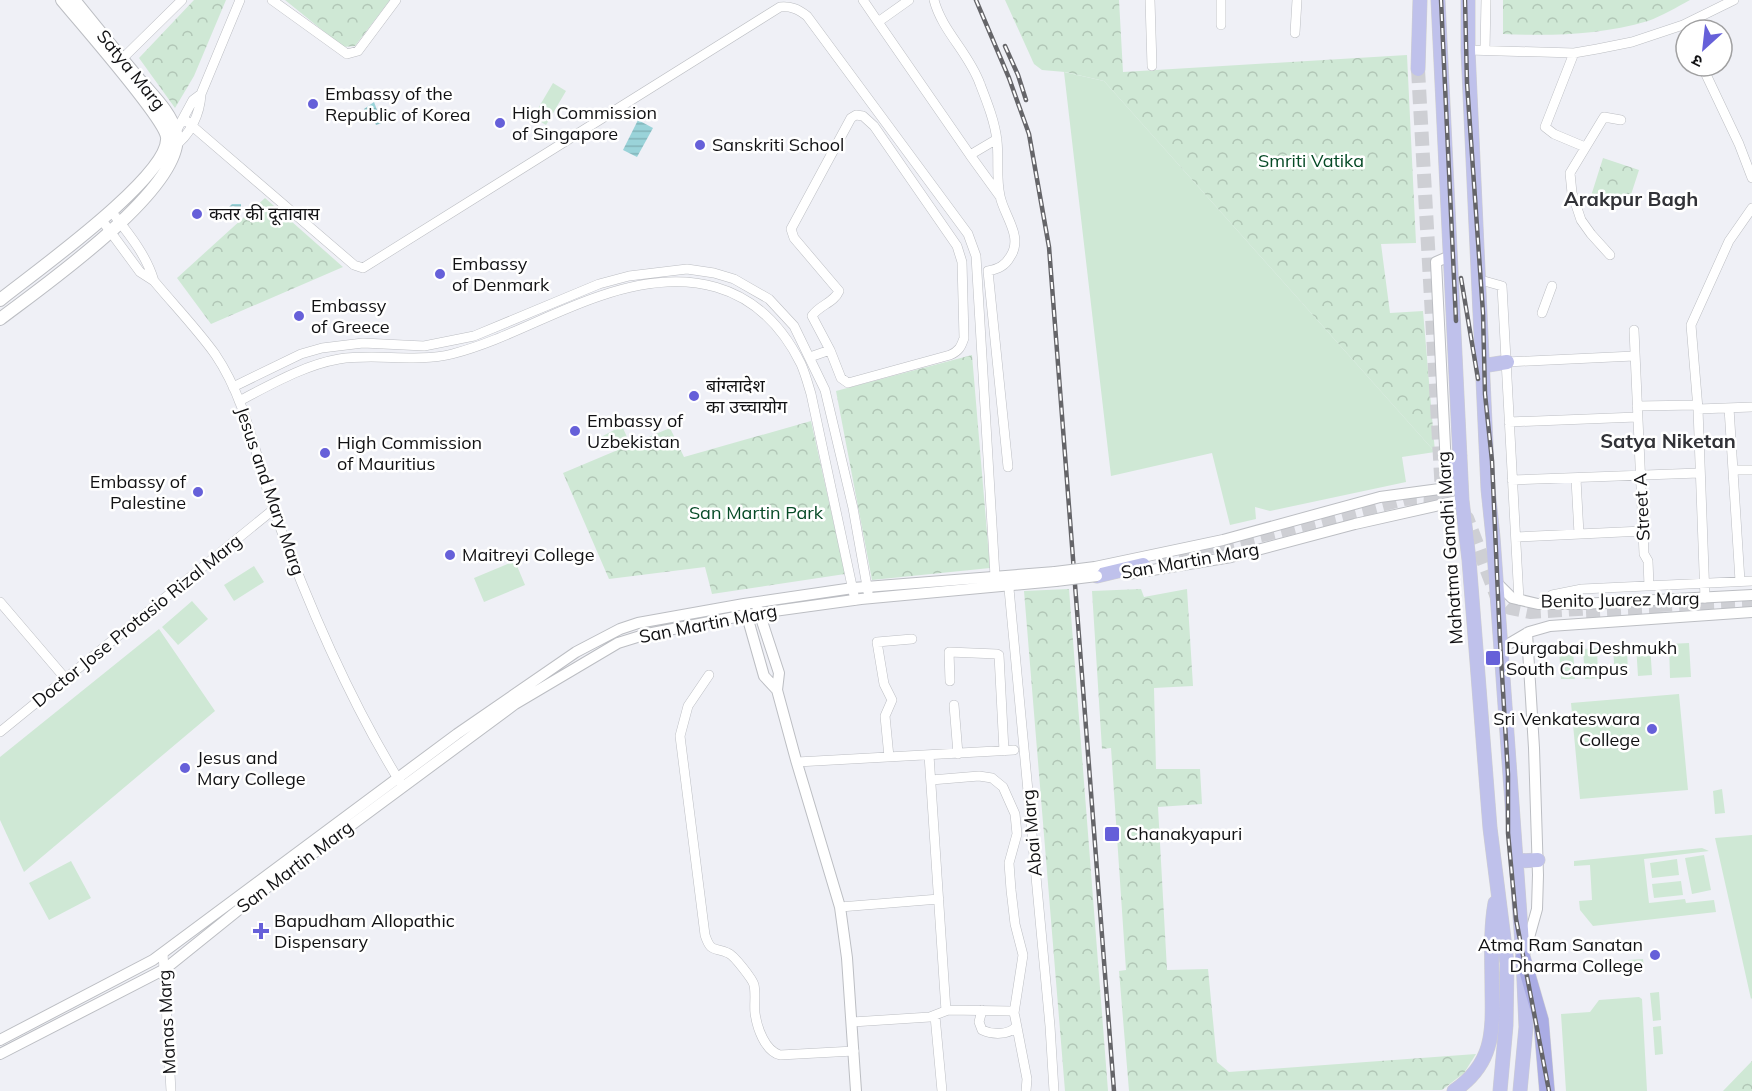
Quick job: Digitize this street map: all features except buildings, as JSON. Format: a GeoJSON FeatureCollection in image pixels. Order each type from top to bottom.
{"type":"FeatureCollection","features":[{"type":"Feature","properties":{"kind":"highway"},"geometry":{"type":"LineString","coordinates":[[1523,958],[1541,1020],[1547,1091]]}},
{"type":"Feature","properties":{"kind":"main road","name":"Satya Marg"},"geometry":{"type":"LineString","coordinates":[[62,0],[141,96],[170,142]]}},
{"type":"Feature","properties":{"kind":"main road","name":"Satya Marg"},"geometry":{"type":"LineString","coordinates":[[74,0],[166,112],[170,142]]}},
{"type":"Feature","properties":{"kind":"main road"},"geometry":{"type":"LineString","coordinates":[[1418,69],[1420,0]]}},
{"type":"Feature","properties":{"kind":"main road","name":"Mahatma Gandhi Marg"},"geometry":{"type":"LineString","coordinates":[[1438,0],[1462,500],[1470,572],[1490,828],[1507,963],[1506,1025],[1500,1091]]}},
{"type":"Feature","properties":{"kind":"main road"},"geometry":{"type":"LineString","coordinates":[[1468,0],[1468,50],[1488,489],[1523,958],[1526,1027],[1520,1091]]}},
{"type":"Feature","properties":{"kind":"main road"},"geometry":{"type":"LineString","coordinates":[[0,300],[111,211],[153,169],[170,142]]}},
{"type":"Feature","properties":{"kind":"main road"},"geometry":{"type":"LineString","coordinates":[[0,319],[120,223],[160,180],[175,155],[170,142]]}},
{"type":"Feature","properties":{"kind":"main road"},"geometry":{"type":"LineString","coordinates":[[1482,366],[1507,362]]}},
{"type":"Feature","properties":{"kind":"main road"},"geometry":{"type":"LineString","coordinates":[[1447,482],[1460,456]]}},
{"type":"Feature","properties":{"kind":"main road"},"geometry":{"type":"LineString","coordinates":[[1096,571],[1142,563]]}},
{"type":"Feature","properties":{"kind":"main road"},"geometry":{"type":"LineString","coordinates":[[1517,861],[1538,860]]}},
{"type":"Feature","properties":{"kind":"main road"},"geometry":{"type":"LineString","coordinates":[[1454,1091],[1479,1067],[1492,1036],[1492,920],[1497,886]]}},
{"type":"Feature","properties":{"kind":"street"},"geometry":{"type":"LineString","coordinates":[[122,58],[182,0]]}},
{"type":"Feature","properties":{"kind":"street"},"geometry":{"type":"LineString","coordinates":[[170,142],[188,122],[193,100],[201,94],[240,0]]}},
{"type":"Feature","properties":{"kind":"street"},"geometry":{"type":"LineString","coordinates":[[272,0],[347,54],[358,51],[396,0]]}},
{"type":"Feature","properties":{"kind":"street"},"geometry":{"type":"LineString","coordinates":[[863,0],[999,195],[1011,224],[1015,245],[1013,254],[997,270],[977,271]]}},
{"type":"Feature","properties":{"kind":"street"},"geometry":{"type":"LineString","coordinates":[[878,22],[909,0]]}},
{"type":"Feature","properties":{"kind":"street"},"geometry":{"type":"LineString","coordinates":[[934,0],[940,19],[964,51],[975,72],[997,139],[999,195]]}},
{"type":"Feature","properties":{"kind":"street"},"geometry":{"type":"LineString","coordinates":[[1150,0],[1152,66]]}},
{"type":"Feature","properties":{"kind":"street"},"geometry":{"type":"LineString","coordinates":[[1221,0],[1221,25]]}},
{"type":"Feature","properties":{"kind":"street"},"geometry":{"type":"LineString","coordinates":[[1295,33],[1297,0]]}},
{"type":"Feature","properties":{"kind":"street"},"geometry":{"type":"LineString","coordinates":[[1485,50],[1486,0]]}},
{"type":"Feature","properties":{"kind":"street"},"geometry":{"type":"LineString","coordinates":[[1703,18],[1734,0]]}},
{"type":"Feature","properties":{"kind":"street"},"geometry":{"type":"LineString","coordinates":[[188,122],[354,265],[363,268],[780,7],[789,6],[807,16],[968,234],[976,256],[995,576]]}},
{"type":"Feature","properties":{"kind":"street"},"geometry":{"type":"LineString","coordinates":[[1468,50],[1574,53],[1674,32]]}},
{"type":"Feature","properties":{"kind":"street"},"geometry":{"type":"LineString","coordinates":[[1574,53],[1545,127],[1554,134],[1585,147]]}},
{"type":"Feature","properties":{"kind":"street"},"geometry":{"type":"LineString","coordinates":[[1708,78],[1739,144],[1752,178]]}},
{"type":"Feature","properties":{"kind":"street"},"geometry":{"type":"LineString","coordinates":[[856,115],[863,116],[873,126],[957,246],[962,262],[964,338],[962,346],[950,356],[848,383],[841,378],[830,350],[812,316],[815,311],[837,296],[839,291],[794,238],[792,229],[851,118],[869,100]]}},
{"type":"Feature","properties":{"kind":"street"},"geometry":{"type":"LineString","coordinates":[[1610,255],[1581,220],[1572,193],[1570,172],[1604,117],[1621,120]]}},
{"type":"Feature","properties":{"kind":"street"},"geometry":{"type":"LineString","coordinates":[[970,155],[997,139]]}},
{"type":"Feature","properties":{"kind":"street"},"geometry":{"type":"LineString","coordinates":[[1705,598],[1692,321],[1729,241],[1752,208]]}},
{"type":"Feature","properties":{"kind":"street","name":"Jesus and Mary Marg"},"geometry":{"type":"LineString","coordinates":[[111,211],[149,266],[154,281],[215,355],[233,387],[274,509],[329,646],[360,713],[400,783]]}},
{"type":"Feature","properties":{"kind":"street"},"geometry":{"type":"LineString","coordinates":[[101,219],[140,272],[154,281]]}},
{"type":"Feature","properties":{"kind":"street"},"geometry":{"type":"LineString","coordinates":[[1447,482],[1436,262],[1450,256]]}},
{"type":"Feature","properties":{"kind":"street"},"geometry":{"type":"LineString","coordinates":[[233,387],[301,354],[340,344],[424,346],[474,336],[599,284],[629,276],[687,269],[734,279],[769,299],[794,326],[825,390],[853,508],[869,598]]}},
{"type":"Feature","properties":{"kind":"street"},"geometry":{"type":"LineString","coordinates":[[988,271],[1008,467]]}},
{"type":"Feature","properties":{"kind":"street"},"geometry":{"type":"LineString","coordinates":[[710,285],[714,273]]}},
{"type":"Feature","properties":{"kind":"street"},"geometry":{"type":"LineString","coordinates":[[1478,279],[1502,286],[1519,600]]}},
{"type":"Feature","properties":{"kind":"street"},"geometry":{"type":"LineString","coordinates":[[239,401],[305,369],[340,359],[424,358],[450,354],[506,337],[572,306],[632,287],[668,281],[710,285],[752,303],[770,319],[801,364],[811,394],[855,600]]}},
{"type":"Feature","properties":{"kind":"street"},"geometry":{"type":"LineString","coordinates":[[599,284],[602,295]]}},
{"type":"Feature","properties":{"kind":"street"},"geometry":{"type":"LineString","coordinates":[[1542,313],[1552,286]]}},
{"type":"Feature","properties":{"kind":"street","name":"Street A"},"geometry":{"type":"LineString","coordinates":[[1634,330],[1644,554],[1647,561],[1649,586]]}},
{"type":"Feature","properties":{"kind":"street"},"geometry":{"type":"LineString","coordinates":[[810,357],[830,350]]}},
{"type":"Feature","properties":{"kind":"street"},"geometry":{"type":"LineString","coordinates":[[301,354],[305,369]]}},
{"type":"Feature","properties":{"kind":"street"},"geometry":{"type":"LineString","coordinates":[[1507,362],[1634,356]]}},
{"type":"Feature","properties":{"kind":"street"},"geometry":{"type":"LineString","coordinates":[[811,394],[825,390]]}},
{"type":"Feature","properties":{"kind":"street"},"geometry":{"type":"LineString","coordinates":[[1637,405],[1752,407]]}},
{"type":"Feature","properties":{"kind":"street"},"geometry":{"type":"LineString","coordinates":[[1729,408],[1740,581]]}},
{"type":"Feature","properties":{"kind":"street"},"geometry":{"type":"LineString","coordinates":[[1509,422],[1637,417]]}},
{"type":"Feature","properties":{"kind":"street"},"geometry":{"type":"LineString","coordinates":[[1733,470],[1752,470]]}},
{"type":"Feature","properties":{"kind":"street"},"geometry":{"type":"LineString","coordinates":[[1512,480],[1699,473]]}},
{"type":"Feature","properties":{"kind":"street"},"geometry":{"type":"LineString","coordinates":[[1576,478],[1579,534]]}},
{"type":"Feature","properties":{"kind":"street","name":"San Martin Marg"},"geometry":{"type":"LineString","coordinates":[[0,1040],[163,954],[400,783],[515,704],[618,643],[647,633],[745,609],[855,600],[1096,571],[1447,482]]}},
{"type":"Feature","properties":{"kind":"street","name":"San Martin Marg"},"geometry":{"type":"LineString","coordinates":[[1096,571],[1150,571],[1231,557],[1367,521],[1462,500]]}},
{"type":"Feature","properties":{"kind":"street"},"geometry":{"type":"LineString","coordinates":[[1363,502],[1367,521]]}},
{"type":"Feature","properties":{"kind":"street","name":"Doctor Jose Protasio Rizal Marg"},"geometry":{"type":"LineString","coordinates":[[0,732],[274,509]]}},
{"type":"Feature","properties":{"kind":"street"},"geometry":{"type":"LineString","coordinates":[[1515,537],[1643,531]]}},
{"type":"Feature","properties":{"kind":"street","name":"San Martin Marg"},"geometry":{"type":"LineString","coordinates":[[758,608],[868,586],[995,576],[1009,581]]}},
{"type":"Feature","properties":{"kind":"street","name":"Abai Marg"},"geometry":{"type":"LineString","coordinates":[[1009,581],[1054,1091]]}},
{"type":"Feature","properties":{"kind":"street","name":"Benito Juarez Marg"},"geometry":{"type":"LineString","coordinates":[[1496,581],[1512,598],[1538,604],[1581,604],[1752,595]]}},
{"type":"Feature","properties":{"kind":"street"},"geometry":{"type":"LineString","coordinates":[[1538,604],[1552,596],[1582,589],[1752,581]]}},
{"type":"Feature","properties":{"kind":"street"},"geometry":{"type":"LineString","coordinates":[[1581,604],[1582,589]]}},
{"type":"Feature","properties":{"kind":"street"},"geometry":{"type":"LineString","coordinates":[[0,602],[65,678]]}},
{"type":"Feature","properties":{"kind":"street"},"geometry":{"type":"LineString","coordinates":[[758,608],[779,673],[777,690],[840,907],[847,958],[856,1091]]}},
{"type":"Feature","properties":{"kind":"street"},"geometry":{"type":"LineString","coordinates":[[745,609],[764,676],[777,690]]}},
{"type":"Feature","properties":{"kind":"street","name":"Benito Juarez Marg"},"geometry":{"type":"LineString","coordinates":[[1500,649],[1527,633],[1550,626],[1752,612]]}},
{"type":"Feature","properties":{"kind":"street","name":"Benito Juarez Marg"},"geometry":{"type":"LineString","coordinates":[[1523,958],[1537,909],[1538,860],[1527,633]]}},
{"type":"Feature","properties":{"kind":"street"},"geometry":{"type":"LineString","coordinates":[[890,757],[885,716],[892,700],[884,684],[877,642],[912,639]]}},
{"type":"Feature","properties":{"kind":"street"},"geometry":{"type":"LineString","coordinates":[[797,762],[1009,751],[999,655],[949,652],[950,681]]}},
{"type":"Feature","properties":{"kind":"street"},"geometry":{"type":"LineString","coordinates":[[709,675],[687,706],[680,736],[705,935],[709,945],[715,951],[729,953],[734,957],[754,984],[756,1016],[768,1048],[773,1053],[780,1055],[854,1051]]}},
{"type":"Feature","properties":{"kind":"street"},"geometry":{"type":"LineString","coordinates":[[954,705],[958,754]]}},
{"type":"Feature","properties":{"kind":"street"},"geometry":{"type":"LineString","coordinates":[[930,755],[946,1011]]}},
{"type":"Feature","properties":{"kind":"street"},"geometry":{"type":"LineString","coordinates":[[931,780],[979,776],[992,778],[1003,787],[1015,814],[1017,834],[1010,863],[1010,881],[1015,924],[1023,955],[1014,1012],[1025,1065],[1026,1091]]}},
{"type":"Feature","properties":{"kind":"street","name":"San Martin Marg"},"geometry":{"type":"LineString","coordinates":[[0,1054],[165,969],[400,783]]}},
{"type":"Feature","properties":{"kind":"street"},"geometry":{"type":"LineString","coordinates":[[840,907],[939,899]]}},
{"type":"Feature","properties":{"kind":"street","name":"Manas Marg"},"geometry":{"type":"LineString","coordinates":[[163,954],[171,1091]]}},
{"type":"Feature","properties":{"kind":"street"},"geometry":{"type":"LineString","coordinates":[[982,1010],[979,1022],[982,1030],[989,1033],[1005,1033],[1016,1027]]}},
{"type":"Feature","properties":{"kind":"street"},"geometry":{"type":"LineString","coordinates":[[852,1022],[935,1016],[946,1011],[1014,1012]]}},
{"type":"Feature","properties":{"kind":"street"},"geometry":{"type":"LineString","coordinates":[[935,1016],[942,1091]]}},
{"type":"Feature","properties":{"kind":"green space"},"geometry":{"type":"Polygon","coordinates":[[[194,0],[226,0],[194,76],[175,108],[139,58],[194,0]]]}},
{"type":"Feature","properties":{"kind":"green space"},"geometry":{"type":"Polygon","coordinates":[[[285,0],[390,0],[355,46],[343,47],[285,0]]]}},
{"type":"Feature","properties":{"kind":"green space","name":"Smriti Vatika"},"geometry":{"type":"Polygon","coordinates":[[[1005,0],[1119,0],[1123,72],[1407,55],[1416,243],[1381,244],[1390,313],[1423,311],[1435,452],[1104,81],[1065,72],[1042,70],[1034,64],[1005,0]]]}},
{"type":"Feature","properties":{"kind":"green space"},"geometry":{"type":"Polygon","coordinates":[[[1503,0],[1690,0],[1653,19],[1630,26],[1576,34],[1540,35],[1503,34],[1503,0]]]}},
{"type":"Feature","properties":{"kind":"green space"},"geometry":{"type":"Polygon","coordinates":[[[1064,72],[1104,81],[1435,452],[1402,457],[1406,482],[1270,511],[1255,507],[1256,519],[1230,525],[1212,453],[1111,476],[1064,72]]]}},
{"type":"Feature","properties":{"kind":"green space"},"geometry":{"type":"Polygon","coordinates":[[[553,83],[566,91],[546,125],[533,117],[553,83]]]}},
{"type":"Feature","properties":{"kind":"green space"},"geometry":{"type":"Polygon","coordinates":[[[1603,158],[1639,170],[1627,207],[1591,196],[1603,158]]]}},
{"type":"Feature","properties":{"kind":"green space"},"geometry":{"type":"Polygon","coordinates":[[[265,198],[343,267],[211,324],[177,278],[265,198]]]}},
{"type":"Feature","properties":{"kind":"green space","name":"San Martin Park"},"geometry":{"type":"Polygon","coordinates":[[[972,355],[990,568],[872,580],[836,391],[972,355]]]}},
{"type":"Feature","properties":{"kind":"green space","name":"San Martin Park"},"geometry":{"type":"Polygon","coordinates":[[[811,421],[845,574],[712,594],[705,567],[609,579],[563,473],[670,428],[684,457],[811,421]]]}},
{"type":"Feature","properties":{"kind":"green space"},"geometry":{"type":"Polygon","coordinates":[[[622,426],[627,437],[603,450],[597,439],[622,426]]]}},
{"type":"Feature","properties":{"kind":"green space"},"geometry":{"type":"Polygon","coordinates":[[[515,561],[525,585],[484,602],[474,578],[515,561]]]}},
{"type":"Feature","properties":{"kind":"green space"},"geometry":{"type":"Polygon","coordinates":[[[254,566],[264,582],[234,601],[224,585],[254,566]]]}},
{"type":"Feature","properties":{"kind":"green space"},"geometry":{"type":"Polygon","coordinates":[[[1069,589],[1108,1091],[1065,1091],[1024,591],[1069,589]]]}},
{"type":"Feature","properties":{"kind":"green space"},"geometry":{"type":"Polygon","coordinates":[[[1141,589],[1144,597],[1187,589],[1193,686],[1154,688],[1156,769],[1200,769],[1202,804],[1158,807],[1167,970],[1208,969],[1217,1062],[1229,1072],[1476,1054],[1464,1073],[1442,1090],[1129,1091],[1119,971],[1126,970],[1111,748],[1102,749],[1092,591],[1141,589]]]}},
{"type":"Feature","properties":{"kind":"green space"},"geometry":{"type":"Polygon","coordinates":[[[192,601],[208,619],[178,645],[162,627],[192,601]]]}},
{"type":"Feature","properties":{"kind":"green space"},"geometry":{"type":"Polygon","coordinates":[[[159,629],[215,711],[24,872],[0,820],[0,757],[159,629]]]}},
{"type":"Feature","properties":{"kind":"green space"},"geometry":{"type":"Polygon","coordinates":[[[1689,643],[1691,677],[1670,678],[1669,644],[1689,643]]]}},
{"type":"Feature","properties":{"kind":"green space"},"geometry":{"type":"Polygon","coordinates":[[[1650,644],[1652,675],[1638,676],[1636,645],[1650,644]]]}},
{"type":"Feature","properties":{"kind":"green space"},"geometry":{"type":"Polygon","coordinates":[[[1627,646],[1628,676],[1615,677],[1613,647],[1627,646]]]}},
{"type":"Feature","properties":{"kind":"green space"},"geometry":{"type":"Polygon","coordinates":[[[1597,648],[1598,678],[1585,679],[1583,649],[1597,648]]]}},
{"type":"Feature","properties":{"kind":"green space"},"geometry":{"type":"Polygon","coordinates":[[[1559,649],[1573,649],[1575,679],[1561,679],[1559,649]]]}},
{"type":"Feature","properties":{"kind":"green space"},"geometry":{"type":"Polygon","coordinates":[[[1679,694],[1688,790],[1580,799],[1571,703],[1679,694]]]}},
{"type":"Feature","properties":{"kind":"green space"},"geometry":{"type":"Polygon","coordinates":[[[1722,789],[1725,813],[1715,814],[1713,791],[1722,789]]]}},
{"type":"Feature","properties":{"kind":"green space"},"geometry":{"type":"Polygon","coordinates":[[[1752,835],[1752,998],[1751,999],[1715,838],[1752,835]]]}},
{"type":"Feature","properties":{"kind":"green space"},"geometry":{"type":"Polygon","coordinates":[[[1702,848],[1709,851],[1644,859],[1649,903],[1685,899],[1686,903],[1714,900],[1716,912],[1593,926],[1580,910],[1579,901],[1592,900],[1590,865],[1574,866],[1574,861],[1702,848]]]}},
{"type":"Feature","properties":{"kind":"green space"},"geometry":{"type":"Polygon","coordinates":[[[1704,855],[1711,890],[1692,894],[1685,858],[1704,855]]]}},
{"type":"Feature","properties":{"kind":"green space"},"geometry":{"type":"Polygon","coordinates":[[[1677,859],[1679,875],[1652,878],[1650,863],[1677,859]]]}},
{"type":"Feature","properties":{"kind":"green space"},"geometry":{"type":"Polygon","coordinates":[[[71,861],[91,898],[49,920],[29,883],[71,861]]]}},
{"type":"Feature","properties":{"kind":"green space"},"geometry":{"type":"Polygon","coordinates":[[[1681,881],[1683,895],[1654,898],[1652,884],[1681,881]]]}},
{"type":"Feature","properties":{"kind":"green space"},"geometry":{"type":"Polygon","coordinates":[[[1643,959],[1644,968],[1628,969],[1628,960],[1643,959]]]}},
{"type":"Feature","properties":{"kind":"green space"},"geometry":{"type":"Polygon","coordinates":[[[1659,992],[1661,1020],[1653,1021],[1650,993],[1659,992]]]}},
{"type":"Feature","properties":{"kind":"green space"},"geometry":{"type":"Polygon","coordinates":[[[1639,997],[1642,999],[1647,1091],[1566,1091],[1561,1014],[1590,1012],[1599,1000],[1639,997]]]}},
{"type":"Feature","properties":{"kind":"green space"},"geometry":{"type":"Polygon","coordinates":[[[1661,1026],[1663,1054],[1655,1055],[1653,1027],[1661,1026]]]}},
{"type":"Feature","properties":{"kind":"green space"},"geometry":{"type":"Polygon","coordinates":[[[1752,1061],[1752,1091],[1723,1091],[1752,1061]]]}},
{"type":"Feature","properties":{"kind":"water"},"geometry":{"type":"Polygon","coordinates":[[[374,102],[382,123],[376,125],[372,116],[366,114],[364,109],[374,102]]]}},
{"type":"Feature","properties":{"kind":"water"},"geometry":{"type":"Polygon","coordinates":[[[638,120],[653,128],[637,157],[623,150],[638,120]]]}},
{"type":"Feature","properties":{"kind":"water"},"geometry":{"type":"Polygon","coordinates":[[[232,204],[241,204],[241,213],[235,219],[227,221],[224,217],[225,211],[232,204]]]}},
{"type":"Feature","properties":{"kind":"tunnel"},"geometry":{"type":"LineString","coordinates":[[1418,69],[1442,493],[1447,500]]}},
{"type":"Feature","properties":{"kind":"tunnel"},"geometry":{"type":"LineString","coordinates":[[1158,559],[1404,499],[1431,498],[1450,504],[1467,518],[1497,597],[1510,608],[1530,612],[1594,608]]}},
{"type":"Feature","properties":{"kind":"tunnel"},"geometry":{"type":"LineString","coordinates":[[1658,605],[1752,601]]}},
{"type":"Feature","properties":{"kind":"tunnel"},"geometry":{"type":"LineString","coordinates":[[1586,612],[1666,608]]}},
{"type":"Feature","properties":{"kind":"railway"},"geometry":{"type":"LineString","coordinates":[[976,0],[1009,78],[1029,134],[1049,247],[1114,1091]]}},
{"type":"Feature","properties":{"kind":"railway"},"geometry":{"type":"LineString","coordinates":[[1441,0],[1456,321]]}},
{"type":"Feature","properties":{"kind":"railway"},"geometry":{"type":"LineString","coordinates":[[1465,0],[1467,83],[1483,313],[1485,394],[1492,461],[1508,774],[1508,833],[1516,919],[1549,1091]]}},
{"type":"Feature","properties":{"kind":"railway"},"geometry":{"type":"LineString","coordinates":[[1005,46],[1026,100]]}},
{"type":"Feature","properties":{"kind":"railway"},"geometry":{"type":"LineString","coordinates":[[1461,278],[1478,379]]}},
{"type":"Feature","properties":{"kind":"place","name":"Embassy of the Republic of Korea"},"geometry":{"type":"Point","coordinates":[313,104]}},
{"type":"Feature","properties":{"kind":"place","name":"High Commission of Singapore"},"geometry":{"type":"Point","coordinates":[500,123]}},
{"type":"Feature","properties":{"kind":"place","name":"Sanskriti School"},"geometry":{"type":"Point","coordinates":[700,145]}},
{"type":"Feature","properties":{"kind":"place","name":"कतर की दूतावास"},"geometry":{"type":"Point","coordinates":[197,214]}},
{"type":"Feature","properties":{"kind":"place","name":"Embassy of Denmark"},"geometry":{"type":"Point","coordinates":[440,274]}},
{"type":"Feature","properties":{"kind":"place","name":"Embassy of Greece"},"geometry":{"type":"Point","coordinates":[299,316]}},
{"type":"Feature","properties":{"kind":"place","name":"बांग्लादेश का उच्चायोग"},"geometry":{"type":"Point","coordinates":[694,396]}},
{"type":"Feature","properties":{"kind":"place","name":"Embassy of Uzbekistan"},"geometry":{"type":"Point","coordinates":[575,431]}},
{"type":"Feature","properties":{"kind":"place","name":"High Commission of Mauritius"},"geometry":{"type":"Point","coordinates":[325,453]}},
{"type":"Feature","properties":{"kind":"place","name":"Embassy of Palestine"},"geometry":{"type":"Point","coordinates":[198,492]}},
{"type":"Feature","properties":{"kind":"place","name":"Maitreyi College"},"geometry":{"type":"Point","coordinates":[450,555]}},
{"type":"Feature","properties":{"kind":"place","name":"Durgabai Deshmukh South Campus"},"geometry":{"type":"Point","coordinates":[1493,658]}},
{"type":"Feature","properties":{"kind":"place","name":"Sri Venkateswara College"},"geometry":{"type":"Point","coordinates":[1652,729]}},
{"type":"Feature","properties":{"kind":"place","name":"Jesus and Mary College"},"geometry":{"type":"Point","coordinates":[185,768]}},
{"type":"Feature","properties":{"kind":"place","name":"Chanakyapuri"},"geometry":{"type":"Point","coordinates":[1112,834]}},
{"type":"Feature","properties":{"kind":"place","name":"Bapudham Allopathic Dispensary"},"geometry":{"type":"Point","coordinates":[261,931]}},
{"type":"Feature","properties":{"kind":"place","name":"Atma Ram Sanatan Dharma College"},"geometry":{"type":"Point","coordinates":[1655,955]}},
{"type":"Feature","properties":{"kind":"district","name":"Arakpur Bagh"},"geometry":{"type":"Point","coordinates":[1631,199]}},
{"type":"Feature","properties":{"kind":"district","name":"Satya Niketan"},"geometry":{"type":"Point","coordinates":[1668,441]}}]}
